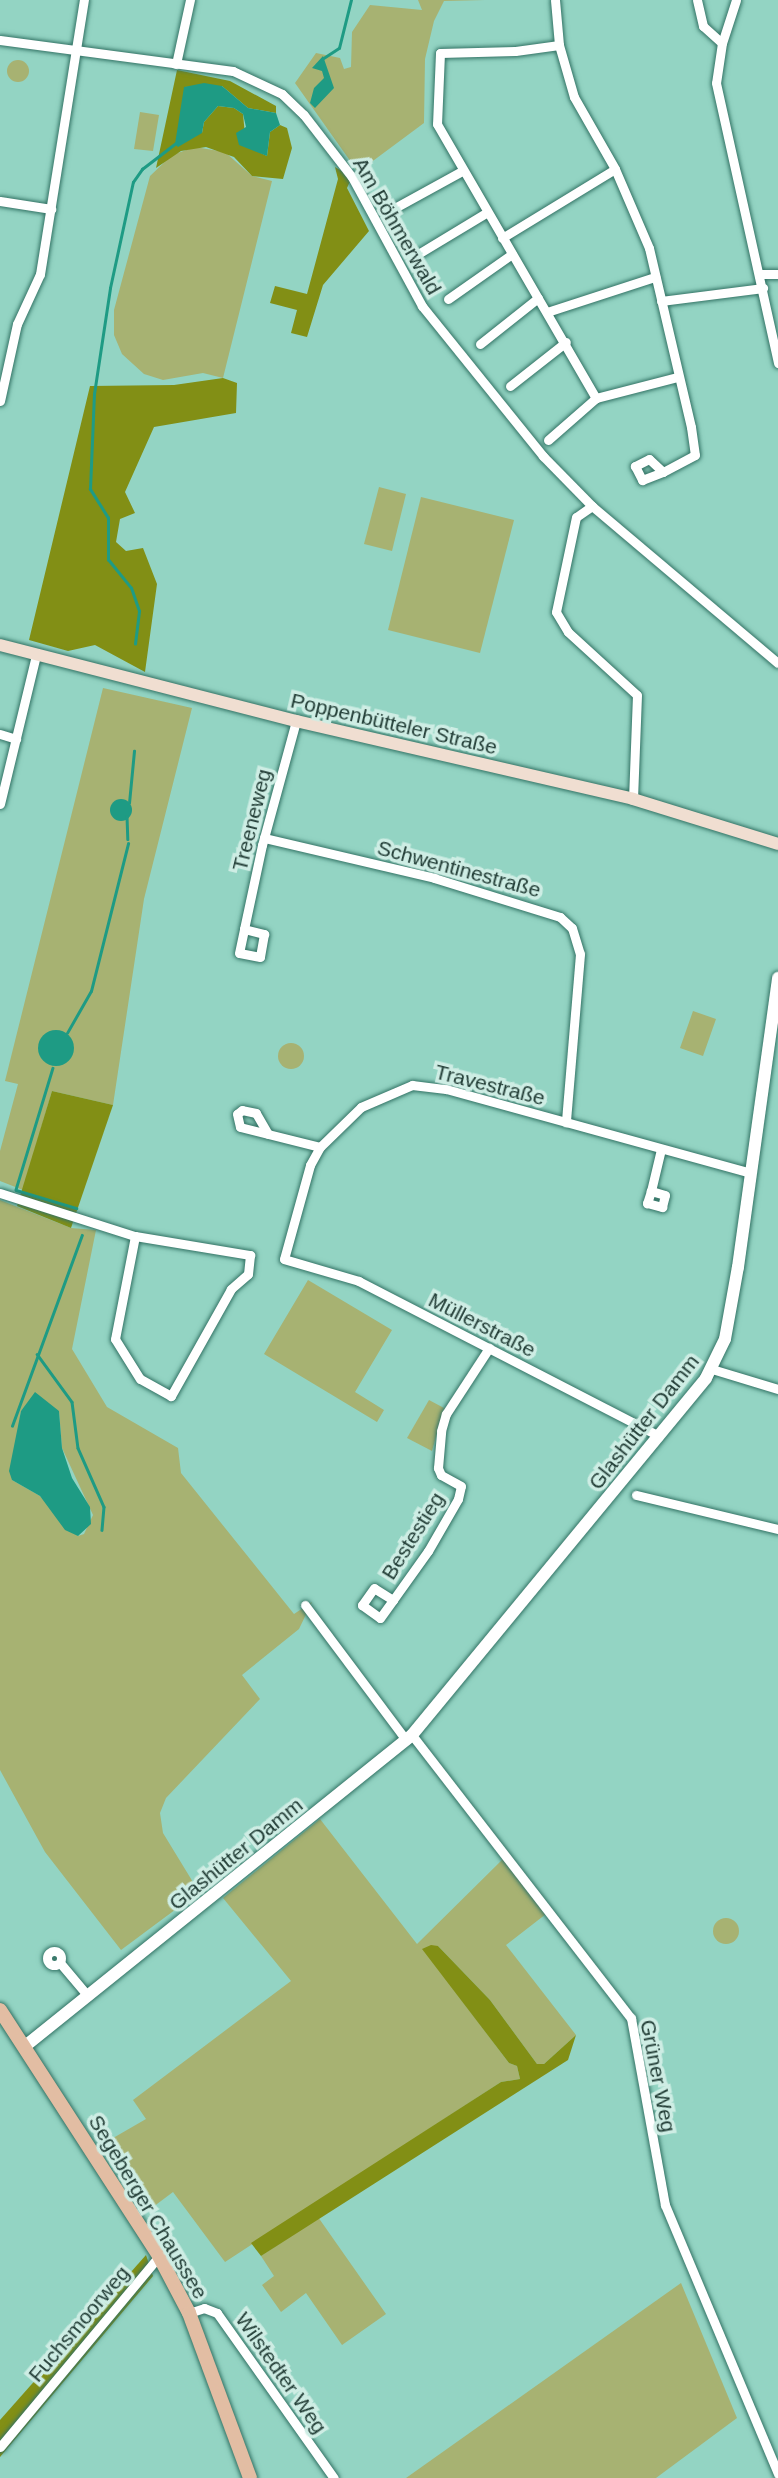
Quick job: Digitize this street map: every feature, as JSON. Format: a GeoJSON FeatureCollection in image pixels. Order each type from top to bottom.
{"type":"FeatureCollection","features":[{"type":"Feature","properties":{"kind":"main road","name":"Poppenbütteler Straße"},"geometry":{"type":"LineString","coordinates":[[0,645],[296,721],[633,799],[778,844]]}},
{"type":"Feature","properties":{"kind":"main road","name":"Segeberger Chaussee"},"geometry":{"type":"LineString","coordinates":[[0,2010],[159,2256],[189,2313],[250,2478]]}},
{"type":"Feature","properties":{"kind":"street"},"geometry":{"type":"LineString","coordinates":[[0,401],[16,324],[40,274],[84,0]]}},
{"type":"Feature","properties":{"kind":"street"},"geometry":{"type":"LineString","coordinates":[[176,64],[190,0]]}},
{"type":"Feature","properties":{"kind":"street"},"geometry":{"type":"LineString","coordinates":[[555,0],[559,45],[585,122],[615,169],[637,215],[656,277],[695,455],[663,472]]}},
{"type":"Feature","properties":{"kind":"street"},"geometry":{"type":"LineString","coordinates":[[696,0],[703,26],[722,43]]}},
{"type":"Feature","properties":{"kind":"street"},"geometry":{"type":"LineString","coordinates":[[736,0],[722,43],[716,83],[778,363]]}},
{"type":"Feature","properties":{"kind":"street","name":"Am Böhmerwald"},"geometry":{"type":"LineString","coordinates":[[0,40],[233,71],[282,94],[304,115],[352,177],[422,306],[543,456],[592,506],[778,663]]}},
{"type":"Feature","properties":{"kind":"street"},"geometry":{"type":"LineString","coordinates":[[559,45],[523,51],[439,53],[437,124],[486,213],[566,342],[596,398]]}},
{"type":"Feature","properties":{"kind":"street"},"geometry":{"type":"LineString","coordinates":[[502,238],[615,169]]}},
{"type":"Feature","properties":{"kind":"street"},"geometry":{"type":"LineString","coordinates":[[391,209],[462,171]]}},
{"type":"Feature","properties":{"kind":"street"},"geometry":{"type":"LineString","coordinates":[[0,201],[51,209]]}},
{"type":"Feature","properties":{"kind":"street"},"geometry":{"type":"LineString","coordinates":[[418,254],[486,213]]}},
{"type":"Feature","properties":{"kind":"street"},"geometry":{"type":"LineString","coordinates":[[448,299],[512,254]]}},
{"type":"Feature","properties":{"kind":"street"},"geometry":{"type":"LineString","coordinates":[[760,274],[778,274]]}},
{"type":"Feature","properties":{"kind":"street"},"geometry":{"type":"LineString","coordinates":[[547,312],[656,277]]}},
{"type":"Feature","properties":{"kind":"street"},"geometry":{"type":"LineString","coordinates":[[661,301],[763,288]]}},
{"type":"Feature","properties":{"kind":"street"},"geometry":{"type":"LineString","coordinates":[[480,344],[538,298]]}},
{"type":"Feature","properties":{"kind":"street"},"geometry":{"type":"LineString","coordinates":[[510,386],[566,342]]}},
{"type":"Feature","properties":{"kind":"street"},"geometry":{"type":"LineString","coordinates":[[548,440],[596,398],[677,377]]}},
{"type":"Feature","properties":{"kind":"street"},"geometry":{"type":"LineString","coordinates":[[592,506],[576,517],[556,612],[568,632],[637,695],[633,799]]}},
{"type":"Feature","properties":{"kind":"street"},"geometry":{"type":"LineString","coordinates":[[0,804],[36,655]]}},
{"type":"Feature","properties":{"kind":"street","name":"Treeneweg"},"geometry":{"type":"LineString","coordinates":[[244,929],[264,838],[296,721]]}},
{"type":"Feature","properties":{"kind":"street"},"geometry":{"type":"LineString","coordinates":[[0,734],[16,739]]}},
{"type":"Feature","properties":{"kind":"street","name":"Schwentinestraße"},"geometry":{"type":"LineString","coordinates":[[264,838],[434,878],[560,917],[572,928],[580,954],[566,1122]]}},
{"type":"Feature","properties":{"kind":"street","name":"Glashütter Damm"},"geometry":{"type":"LineString","coordinates":[[24,2047],[409,1737],[712,1369],[725,1339],[750,1173],[773,1051],[778,978]]}},
{"type":"Feature","properties":{"kind":"street","name":"Travestraße"},"geometry":{"type":"LineString","coordinates":[[284,1259],[310,1165],[320,1147],[361,1107],[412,1085],[446,1088],[750,1173]]}},
{"type":"Feature","properties":{"kind":"street"},"geometry":{"type":"LineString","coordinates":[[268,1134],[320,1147]]}},
{"type":"Feature","properties":{"kind":"street"},"geometry":{"type":"LineString","coordinates":[[651,1191],[661,1149]]}},
{"type":"Feature","properties":{"kind":"street"},"geometry":{"type":"LineString","coordinates":[[0,1193],[135,1236],[250,1255],[248,1274],[231,1289],[171,1396],[141,1379],[115,1339],[135,1236]]}},
{"type":"Feature","properties":{"kind":"street","name":"Müllerstraße"},"geometry":{"type":"LineString","coordinates":[[284,1259],[359,1281],[659,1436]]}},
{"type":"Feature","properties":{"kind":"street","name":"Bestestieg"},"geometry":{"type":"LineString","coordinates":[[393,1600],[458,1499],[461,1486],[441,1475],[438,1468],[441,1431],[446,1414],[489,1348]]}},
{"type":"Feature","properties":{"kind":"street"},"geometry":{"type":"LineString","coordinates":[[712,1369],[778,1389]]}},
{"type":"Feature","properties":{"kind":"street"},"geometry":{"type":"LineString","coordinates":[[636,1496],[778,1529]]}},
{"type":"Feature","properties":{"kind":"street"},"geometry":{"type":"LineString","coordinates":[[305,1605],[409,1737]]}},
{"type":"Feature","properties":{"kind":"street","name":"Grüner Weg"},"geometry":{"type":"LineString","coordinates":[[409,1737],[631,2018],[665,2205],[778,2474]]}},
{"type":"Feature","properties":{"kind":"street"},"geometry":{"type":"LineString","coordinates":[[61,1964],[88,1996]]}},
{"type":"Feature","properties":{"kind":"street","name":"Fuchsmoorweg"},"geometry":{"type":"LineString","coordinates":[[0,2446],[159,2256]]}},
{"type":"Feature","properties":{"kind":"street","name":"Wilstedter Weg"},"geometry":{"type":"LineString","coordinates":[[189,2313],[204,2308],[217,2313],[334,2478]]}},
{"type":"Feature","properties":{"kind":"shaded area"},"geometry":{"type":"Polygon","coordinates":[[[418,0],[485,0],[444,1],[434,21],[425,59],[424,123],[358,172],[295,83],[316,53],[340,58],[344,69],[351,67],[352,32],[370,5],[422,10],[418,0]]]}},
{"type":"Feature","properties":{"kind":"shaded area"},"geometry":{"type":"Polygon","coordinates":[[[323,56],[334,88],[315,108],[310,103],[314,88],[324,78],[322,71],[312,68],[323,56]]]}},
{"type":"Feature","properties":{"kind":"shaded area"},"geometry":{"type":"Polygon","coordinates":[[[18,60],[26,63],[29,71],[26,79],[18,82],[10,79],[7,71],[10,63],[18,60]]]}},
{"type":"Feature","properties":{"kind":"shaded area"},"geometry":{"type":"Polygon","coordinates":[[[177,70],[230,81],[276,106],[276,113],[248,108],[222,86],[184,87],[202,133],[204,122],[218,106],[234,108],[243,114],[246,146],[267,156],[270,132],[280,125],[287,128],[292,148],[283,179],[252,176],[234,157],[206,147],[181,151],[156,168],[177,70]]]}},
{"type":"Feature","properties":{"kind":"shaded area"},"geometry":{"type":"Polygon","coordinates":[[[204,83],[222,86],[248,108],[276,113],[280,125],[270,132],[267,156],[239,145],[236,133],[246,127],[243,114],[234,108],[218,106],[204,122],[202,133],[178,147],[175,144],[184,87],[204,83]]]}},
{"type":"Feature","properties":{"kind":"shaded area"},"geometry":{"type":"Polygon","coordinates":[[[140,112],[159,115],[153,151],[134,149],[140,112]]]}},
{"type":"Feature","properties":{"kind":"shaded area"},"geometry":{"type":"Polygon","coordinates":[[[195,147],[225,152],[252,176],[272,181],[223,378],[203,373],[163,380],[144,374],[122,354],[114,335],[114,310],[150,176],[172,155],[195,147]]]}},
{"type":"Feature","properties":{"kind":"shaded area"},"geometry":{"type":"Polygon","coordinates":[[[335,167],[352,177],[347,188],[369,231],[323,285],[307,337],[291,333],[297,310],[270,303],[275,286],[307,294],[338,179],[335,167]]]}},
{"type":"Feature","properties":{"kind":"shaded area"},"geometry":{"type":"Polygon","coordinates":[[[223,378],[237,383],[236,413],[154,427],[125,492],[135,513],[120,519],[116,542],[126,551],[143,548],[157,584],[145,672],[95,645],[68,651],[29,640],[90,386],[174,385],[223,378]]]}},
{"type":"Feature","properties":{"kind":"shaded area"},"geometry":{"type":"Polygon","coordinates":[[[379,487],[406,494],[392,551],[364,544],[379,487]]]}},
{"type":"Feature","properties":{"kind":"shaded area"},"geometry":{"type":"Polygon","coordinates":[[[421,497],[514,520],[480,653],[388,630],[421,497]]]}},
{"type":"Feature","properties":{"kind":"shaded area"},"geometry":{"type":"Polygon","coordinates":[[[103,688],[192,708],[144,899],[113,1105],[52,1091],[23,1190],[0,1181],[0,1151],[18,1084],[5,1081],[103,688]]]}},
{"type":"Feature","properties":{"kind":"shaded area"},"geometry":{"type":"Polygon","coordinates":[[[121,799],[129,802],[132,810],[129,818],[121,821],[113,818],[110,810],[113,802],[121,799]]]}},
{"type":"Feature","properties":{"kind":"shaded area"},"geometry":{"type":"Polygon","coordinates":[[[693,1011],[716,1019],[703,1056],[680,1048],[693,1011]]]}},
{"type":"Feature","properties":{"kind":"shaded area"},"geometry":{"type":"Polygon","coordinates":[[[56,1030],[69,1035],[74,1048],[69,1061],[56,1066],[43,1061],[38,1048],[43,1035],[56,1030]]]}},
{"type":"Feature","properties":{"kind":"shaded area"},"geometry":{"type":"Polygon","coordinates":[[[291,1043],[300,1047],[304,1056],[300,1065],[291,1069],[282,1065],[278,1056],[282,1047],[291,1043]]]}},
{"type":"Feature","properties":{"kind":"shaded area"},"geometry":{"type":"Polygon","coordinates":[[[52,1091],[113,1105],[71,1228],[17,1206],[52,1091]]]}},
{"type":"Feature","properties":{"kind":"shaded area"},"geometry":{"type":"Polygon","coordinates":[[[0,1200],[71,1228],[96,1230],[72,1349],[107,1407],[178,1448],[181,1473],[294,1614],[312,1602],[299,1629],[242,1675],[260,1699],[166,1798],[160,1813],[163,1833],[199,1892],[121,1950],[45,1852],[0,1770],[0,1200]],[[29,1404],[21,1411],[12,1480],[40,1496],[78,1536],[84,1534],[93,1515],[62,1448],[59,1411],[29,1404]]]}},
{"type":"Feature","properties":{"kind":"shaded area"},"geometry":{"type":"Polygon","coordinates":[[[308,1280],[392,1330],[355,1392],[384,1410],[377,1422],[264,1354],[308,1280]]]}},
{"type":"Feature","properties":{"kind":"shaded area"},"geometry":{"type":"Polygon","coordinates":[[[35,1392],[59,1411],[62,1448],[72,1478],[90,1507],[91,1524],[78,1536],[65,1530],[40,1496],[12,1480],[9,1471],[21,1411],[35,1392]]]}},
{"type":"Feature","properties":{"kind":"shaded area"},"geometry":{"type":"Polygon","coordinates":[[[429,1400],[444,1408],[432,1451],[407,1438],[429,1400]]]}},
{"type":"Feature","properties":{"kind":"shaded area"},"geometry":{"type":"Polygon","coordinates":[[[320,1819],[417,1944],[504,1858],[546,1914],[506,1945],[576,2035],[544,2064],[537,2064],[490,2000],[438,1946],[423,1949],[509,2063],[517,2066],[520,2079],[501,2082],[225,2262],[173,2192],[145,2213],[101,2145],[146,2119],[133,2100],[291,1981],[223,1898],[320,1819]]]}},
{"type":"Feature","properties":{"kind":"shaded area"},"geometry":{"type":"Polygon","coordinates":[[[726,1918],[735,1922],[739,1931],[735,1940],[726,1944],[717,1940],[713,1931],[717,1922],[726,1918]]]}},
{"type":"Feature","properties":{"kind":"shaded area"},"geometry":{"type":"Polygon","coordinates":[[[431,1945],[438,1946],[490,2000],[537,2064],[544,2064],[576,2035],[568,2060],[261,2256],[251,2243],[501,2082],[520,2079],[517,2066],[509,2063],[422,1949],[431,1945]]]}},
{"type":"Feature","properties":{"kind":"shaded area"},"geometry":{"type":"Polygon","coordinates":[[[318,2217],[386,2314],[342,2345],[306,2293],[281,2312],[262,2285],[274,2276],[261,2256],[318,2217]]]}},
{"type":"Feature","properties":{"kind":"shaded area"},"geometry":{"type":"Polygon","coordinates":[[[146,2255],[153,2276],[0,2457],[0,2420],[146,2255]]]}},
{"type":"Feature","properties":{"kind":"shaded area"},"geometry":{"type":"Polygon","coordinates":[[[681,2283],[737,2418],[656,2478],[406,2478],[681,2283]]]}},
{"type":"Feature","properties":{"kind":"waterway"},"geometry":{"type":"LineString","coordinates":[[322,59],[339,48],[351,0]]}},
{"type":"Feature","properties":{"kind":"waterway"},"geometry":{"type":"LineString","coordinates":[[135,644],[139,611],[131,588],[108,560],[108,518],[90,489],[94,394],[110,288],[133,182],[142,169],[176,143]]}},
{"type":"Feature","properties":{"kind":"waterway"},"geometry":{"type":"LineString","coordinates":[[129,803],[134,751]]}},
{"type":"Feature","properties":{"kind":"waterway"},"geometry":{"type":"LineString","coordinates":[[127,816],[128,839]]}},
{"type":"Feature","properties":{"kind":"waterway"},"geometry":{"type":"LineString","coordinates":[[67,1033],[91,991],[128,844]]}},
{"type":"Feature","properties":{"kind":"waterway"},"geometry":{"type":"LineString","coordinates":[[53,1068],[16,1190],[76,1208]]}},
{"type":"Feature","properties":{"kind":"waterway"},"geometry":{"type":"LineString","coordinates":[[12,1426],[82,1235]]}},
{"type":"Feature","properties":{"kind":"waterway"},"geometry":{"type":"LineString","coordinates":[[37,1354],[72,1402],[78,1448],[104,1507],[102,1530]]}}]}
